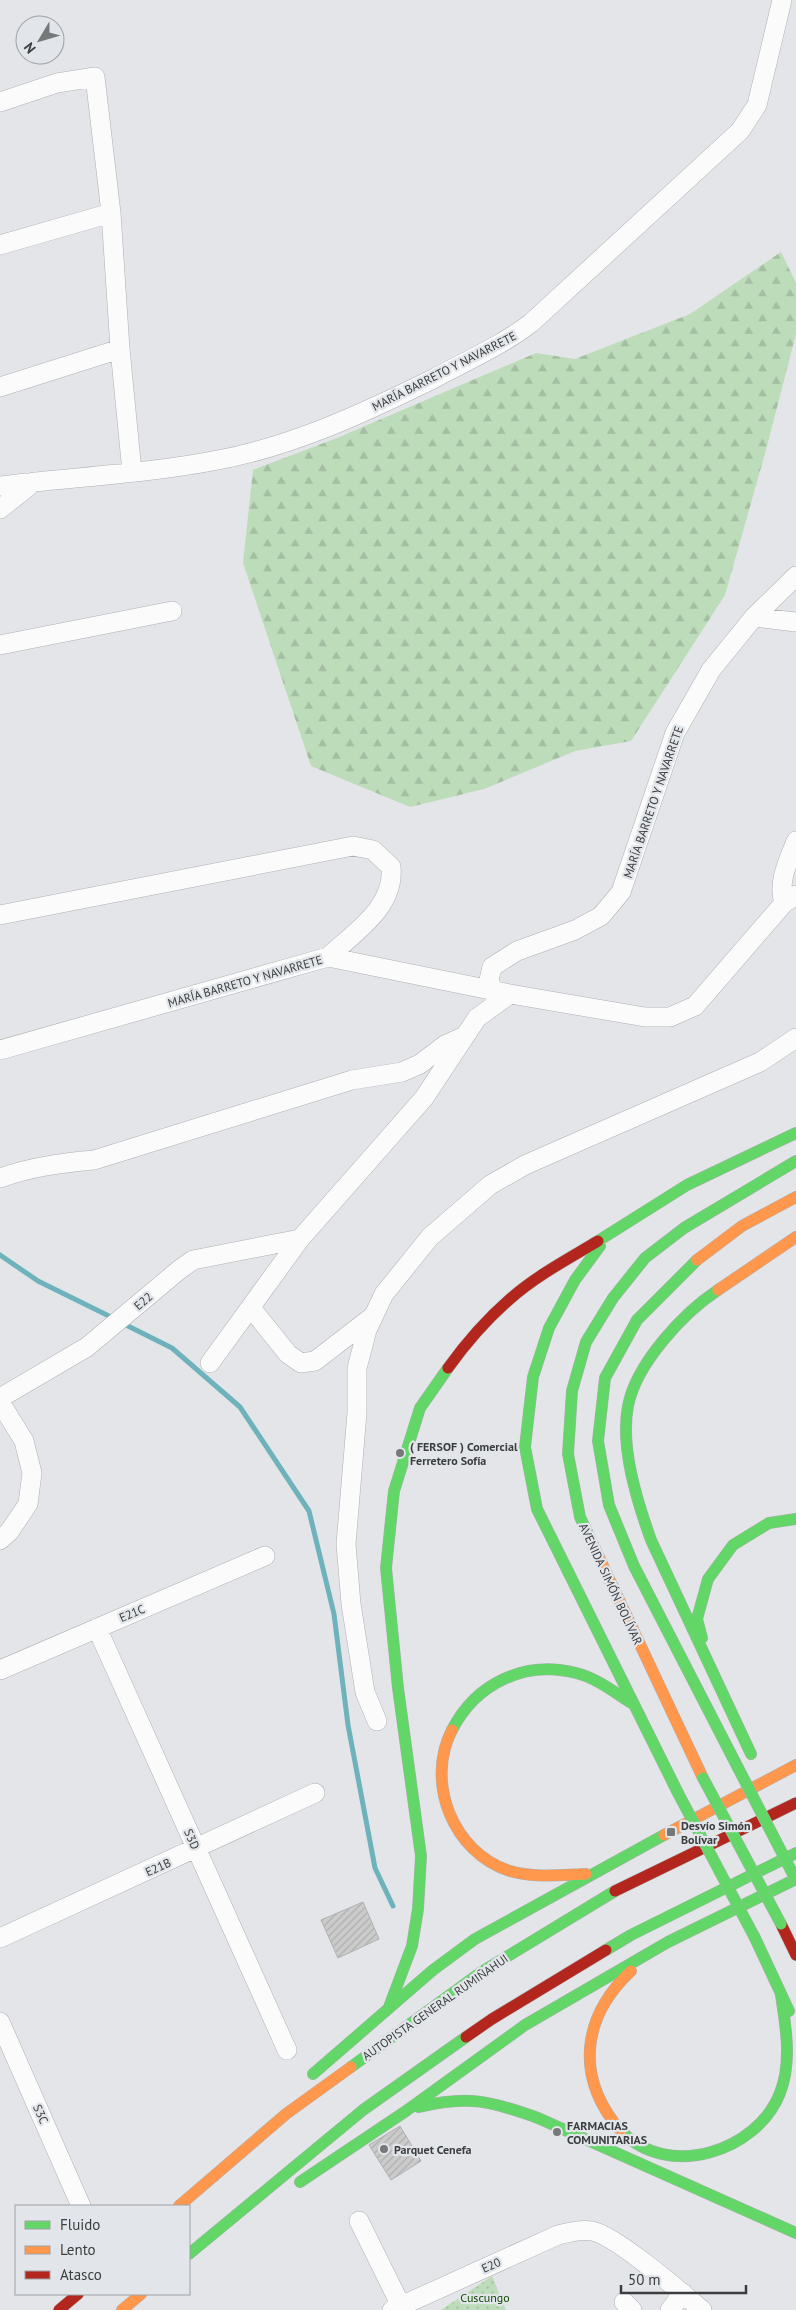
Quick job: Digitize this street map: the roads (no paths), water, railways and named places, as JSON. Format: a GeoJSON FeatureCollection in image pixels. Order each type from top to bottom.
{"type":"FeatureCollection","features":[{"type":"Feature","properties":{"kind":"highway"},"geometry":{"type":"LineString","coordinates":[[389,2007],[412,1946],[418,1909],[421,1856],[398,1688],[386,1568],[394,1491],[420,1408],[465,1345],[510,1299],[532,1282],[612,1230],[687,1185],[796,1133]]}},
{"type":"Feature","properties":{"kind":"highway","name":"AVENIDA SIMÓN BOLÍVAR"},"geometry":{"type":"LineString","coordinates":[[796,1161],[684,1228],[645,1258],[613,1298],[586,1342],[572,1391],[568,1454],[580,1517],[703,1778],[796,1955]]}},
{"type":"Feature","properties":{"kind":"highway"},"geometry":{"type":"LineString","coordinates":[[294,2187],[406,2111],[525,2025],[668,1942],[796,1880],[634,1566],[609,1505],[598,1441],[605,1378],[637,1320],[691,1264],[742,1226],[796,1197]]}},
{"type":"Feature","properties":{"kind":"highway"},"geometry":{"type":"LineString","coordinates":[[612,1230],[574,1280],[549,1328],[533,1377],[525,1447],[537,1509],[678,1793],[755,1938],[796,2026]]}},
{"type":"Feature","properties":{"kind":"highway"},"geometry":{"type":"LineString","coordinates":[[787,1822],[756,1762],[651,1540],[638,1503],[627,1444],[628,1406],[638,1378],[668,1335],[708,1296],[796,1237]]}},
{"type":"Feature","properties":{"kind":"highway"},"geometry":{"type":"LineString","coordinates":[[708,1661],[697,1619],[708,1578],[733,1545],[769,1523],[796,1519]]}},
{"type":"Feature","properties":{"kind":"highway"},"geometry":{"type":"LineString","coordinates":[[590,1874],[529,1875],[509,1871],[494,1863],[470,1845],[451,1822],[446,1808],[441,1780],[445,1744],[454,1723],[466,1704],[480,1691],[498,1680],[515,1674],[554,1670],[575,1673],[590,1679],[633,1704]]}},
{"type":"Feature","properties":{"kind":"highway"},"geometry":{"type":"LineString","coordinates":[[286,2114],[302,2086],[389,2007],[433,1970],[475,1939],[590,1874],[796,1765]]}},
{"type":"Feature","properties":{"kind":"highway","name":"AUTOPISTA GENERAL RUMIÑAHUI"},"geometry":{"type":"LineString","coordinates":[[180,2205],[286,2114],[480,1972],[615,1891],[796,1803]]}},
{"type":"Feature","properties":{"kind":"highway"},"geometry":{"type":"LineString","coordinates":[[190,2253],[363,2110],[492,2019],[631,1935],[796,1852]]}},
{"type":"Feature","properties":{"kind":"highway"},"geometry":{"type":"LineString","coordinates":[[668,1942],[620,1980],[596,2017],[592,2030],[588,2055],[591,2079],[600,2101],[611,2118],[632,2140],[658,2152],[676,2156],[694,2156],[731,2147],[749,2134],[776,2103],[784,2083],[788,2042],[781,1995]]}},
{"type":"Feature","properties":{"kind":"highway"},"geometry":{"type":"LineString","coordinates":[[406,2111],[459,2098],[491,2102],[507,2107],[538,2118],[796,2233]]}},
{"type":"Feature","properties":{"kind":"highway"},"geometry":{"type":"LineString","coordinates":[[234,2217],[248,2215],[262,2208]]}},
{"type":"Feature","properties":{"kind":"highway"},"geometry":{"type":"LineString","coordinates":[[60,2310],[77,2295]]}},
{"type":"Feature","properties":{"kind":"highway"},"geometry":{"type":"LineString","coordinates":[[122,2310],[140,2295]]}},
{"type":"Feature","properties":{"kind":"street","name":"MARÍA BARRETO Y NAVARRETE"},"geometry":{"type":"LineString","coordinates":[[0,486],[132,472],[218,460],[264,449],[307,435],[381,405],[505,342],[520,331],[718,150],[750,118],[762,90],[782,0]]}},
{"type":"Feature","properties":{"kind":"street"},"geometry":{"type":"LineString","coordinates":[[0,102],[57,83],[95,77],[111,213],[120,349],[132,472]]}},
{"type":"Feature","properties":{"kind":"street"},"geometry":{"type":"LineString","coordinates":[[0,245],[111,213]]}},
{"type":"Feature","properties":{"kind":"street"},"geometry":{"type":"LineString","coordinates":[[0,388],[120,349]]}},
{"type":"Feature","properties":{"kind":"street"},"geometry":{"type":"LineString","coordinates":[[0,509],[34,482]]}},
{"type":"Feature","properties":{"kind":"street","name":"MARÍA BARRETO Y NAVARRETE"},"geometry":{"type":"LineString","coordinates":[[502,992],[489,980],[492,967],[517,951],[575,930],[601,916],[622,892],[675,733],[711,670],[754,617],[796,576]]}},
{"type":"Feature","properties":{"kind":"street"},"geometry":{"type":"LineString","coordinates":[[0,645],[172,611]]}},
{"type":"Feature","properties":{"kind":"street"},"geometry":{"type":"LineString","coordinates":[[754,617],[796,622]]}},
{"type":"Feature","properties":{"kind":"street"},"geometry":{"type":"LineString","coordinates":[[790,899],[780,893],[781,883],[796,840]]}},
{"type":"Feature","properties":{"kind":"street"},"geometry":{"type":"LineString","coordinates":[[0,915],[352,846],[373,850],[391,867],[392,879],[389,893],[379,909],[328,957]]}},
{"type":"Feature","properties":{"kind":"street","name":"MARÍA BARRETO Y NAVARRETE"},"geometry":{"type":"LineString","coordinates":[[0,1050],[328,957],[502,992],[645,1017],[670,1017],[695,1006],[790,899]]}},
{"type":"Feature","properties":{"kind":"street"},"geometry":{"type":"LineString","coordinates":[[210,1363],[300,1239],[424,1098],[477,1018],[502,992]]}},
{"type":"Feature","properties":{"kind":"street"},"geometry":{"type":"LineString","coordinates":[[0,1178],[27,1169],[57,1163],[94,1160],[352,1080],[402,1072],[420,1064],[445,1045],[463,1038]]}},
{"type":"Feature","properties":{"kind":"street"},"geometry":{"type":"LineString","coordinates":[[377,1721],[365,1692],[351,1604],[346,1544],[357,1414],[357,1368],[367,1330],[384,1294],[430,1236],[490,1185],[525,1164],[760,1062],[796,1038]]}},
{"type":"Feature","properties":{"kind":"street","name":"E22"},"geometry":{"type":"LineString","coordinates":[[0,1400],[87,1347],[178,1270],[193,1260],[300,1239]]}},
{"type":"Feature","properties":{"kind":"street"},"geometry":{"type":"LineString","coordinates":[[251,1308],[288,1354],[301,1363],[314,1361],[374,1315]]}},
{"type":"Feature","properties":{"kind":"street"},"geometry":{"type":"LineString","coordinates":[[0,1400],[24,1441],[32,1473],[28,1504],[9,1532],[0,1540]]}},
{"type":"Feature","properties":{"kind":"street","name":"E21C"},"geometry":{"type":"LineString","coordinates":[[0,1670],[265,1556]]}},
{"type":"Feature","properties":{"kind":"street","name":"S3D"},"geometry":{"type":"LineString","coordinates":[[98,1628],[287,2050]]}},
{"type":"Feature","properties":{"kind":"street","name":"E21B"},"geometry":{"type":"LineString","coordinates":[[0,1938],[197,1849],[315,1793]]}},
{"type":"Feature","properties":{"kind":"street","name":"S3C"},"geometry":{"type":"LineString","coordinates":[[0,2022],[81,2205]]}},
{"type":"Feature","properties":{"kind":"street"},"geometry":{"type":"LineString","coordinates":[[359,2221],[398,2309]]}},
{"type":"Feature","properties":{"kind":"street","name":"E20"},"geometry":{"type":"LineString","coordinates":[[398,2309],[558,2235],[577,2231],[593,2231],[615,2242],[683,2293]]}},
{"type":"Feature","properties":{"kind":"street"},"geometry":{"type":"LineString","coordinates":[[670,2310],[683,2293],[702,2310]]}},
{"type":"Feature","properties":{"kind":"waterway"},"geometry":{"type":"LineString","coordinates":[[0,1255],[38,1281],[115,1319]]}},
{"type":"Feature","properties":{"kind":"waterway"},"geometry":{"type":"LineString","coordinates":[[122,1323],[172,1348],[240,1407],[309,1511],[334,1614],[348,1725],[375,1868],[393,1906]]}},
{"type":"Feature","properties":{"kind":"place","name":"( FERSOF ) Comercial Ferretero Sofía"},"geometry":{"type":"Point","coordinates":[400,1453]}},
{"type":"Feature","properties":{"kind":"place","name":"Desvío Simón Bolívar"},"geometry":{"type":"Point","coordinates":[671,1832]}},
{"type":"Feature","properties":{"kind":"place","name":"FARMACIAS COMUNITARIAS"},"geometry":{"type":"Point","coordinates":[557,2132]}},
{"type":"Feature","properties":{"kind":"place","name":"Parquet Cenefa"},"geometry":{"type":"Point","coordinates":[384,2149]}},
{"type":"Feature","properties":{"kind":"park label","name":"Cuscungo"},"geometry":{"type":"Point","coordinates":[485,2297]}}]}
